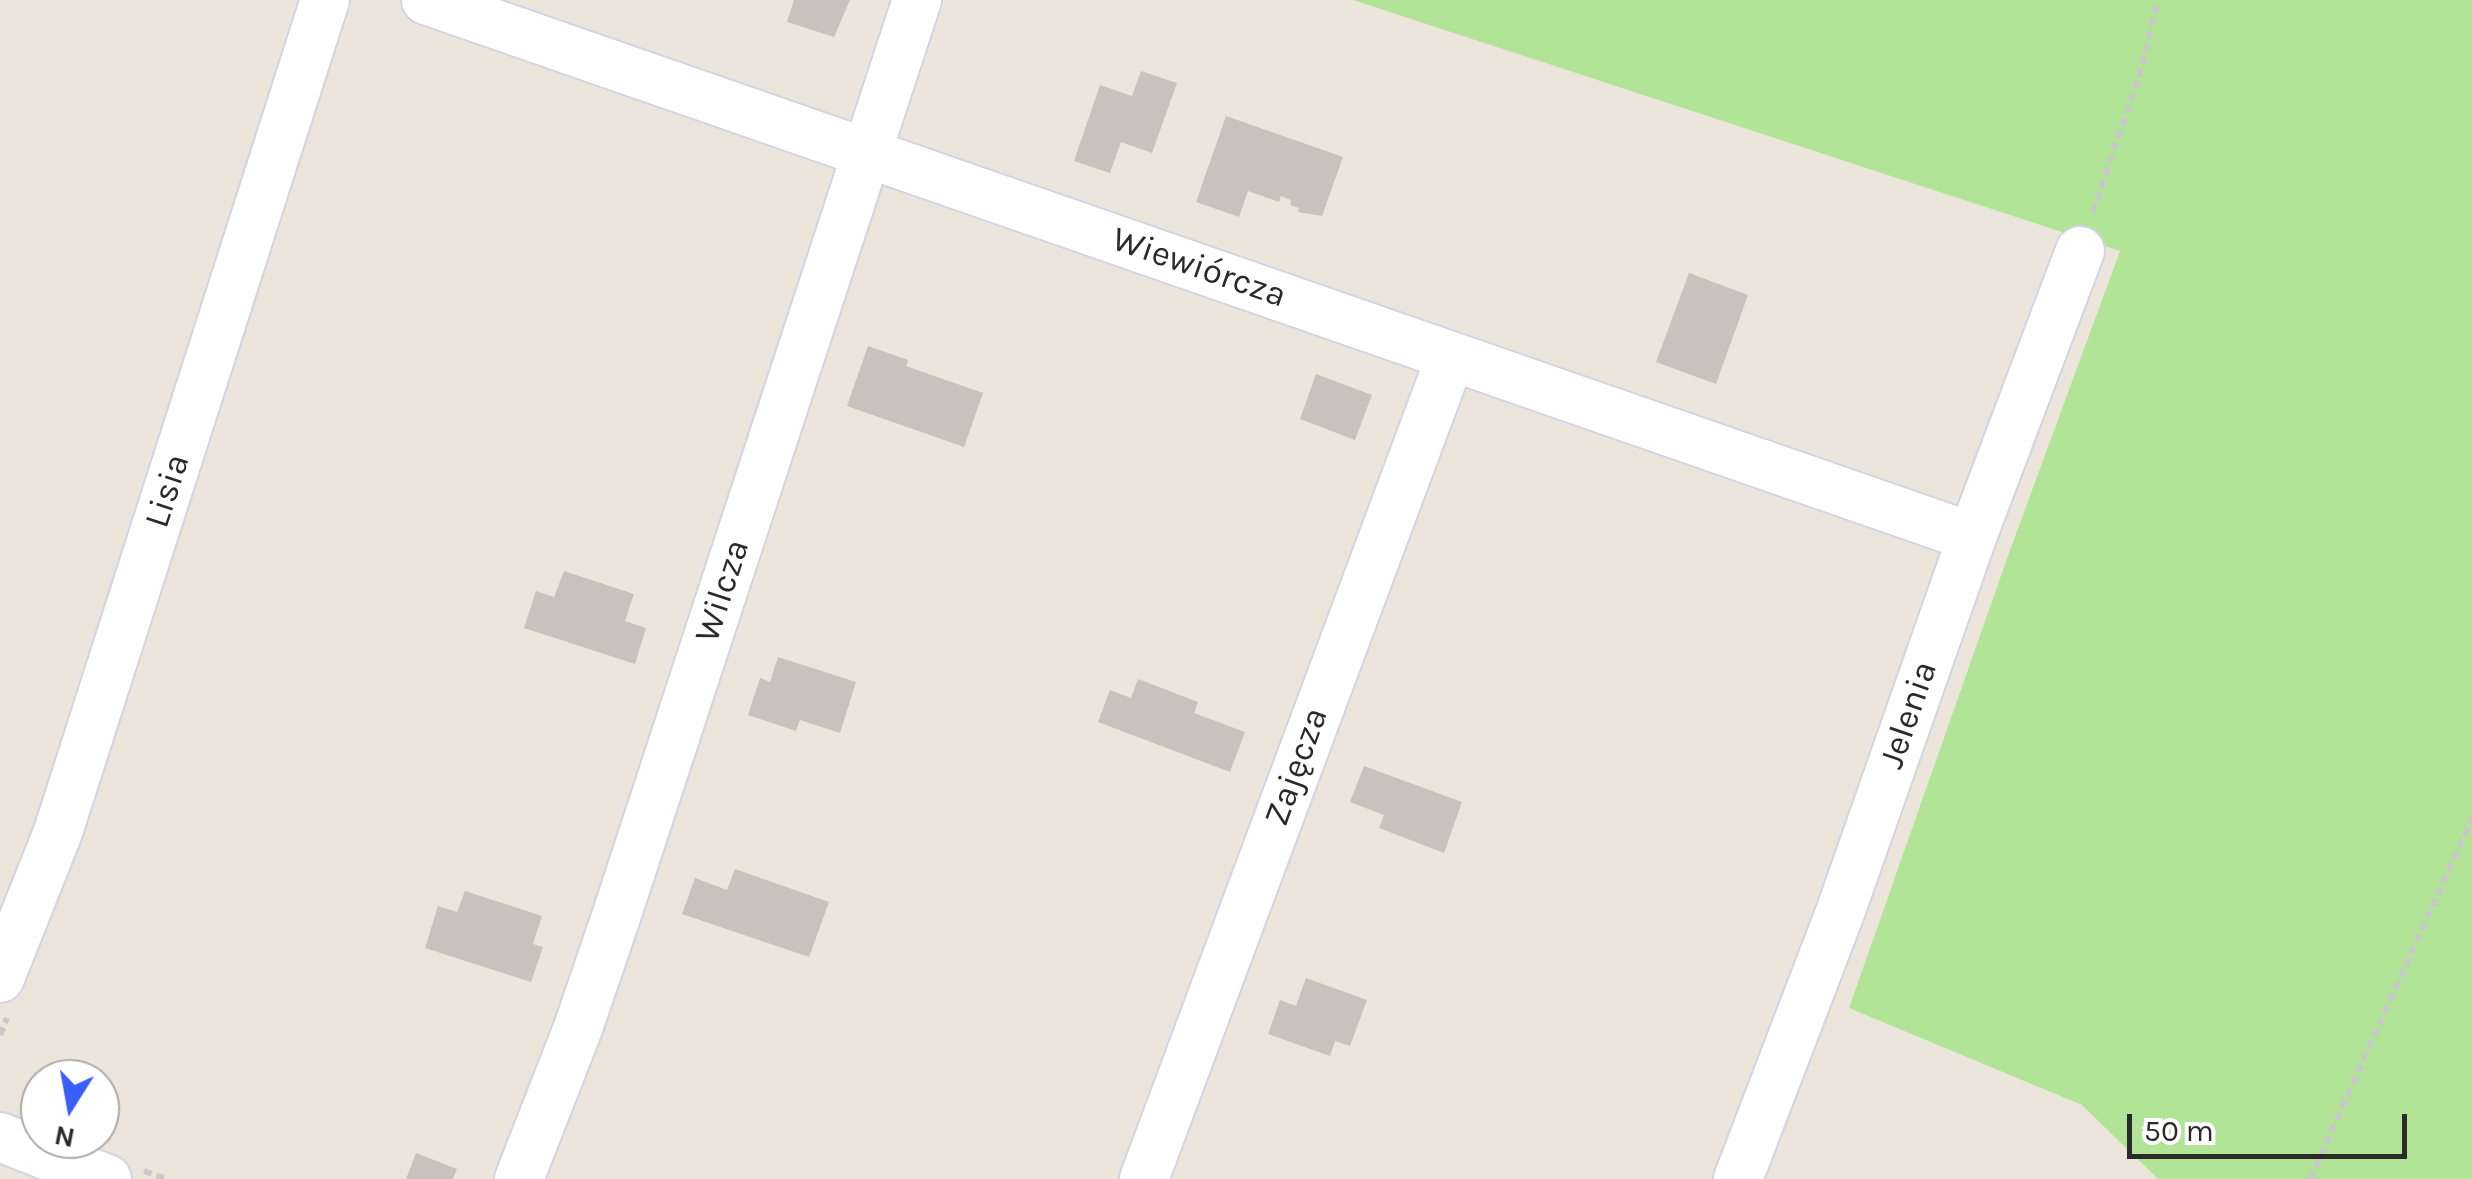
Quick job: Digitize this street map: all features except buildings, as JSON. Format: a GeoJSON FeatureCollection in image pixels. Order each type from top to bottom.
{"type":"FeatureCollection","features":[{"type":"Feature","properties":{"kind":"street","name":"Lisia"},"geometry":{"type":"LineString","coordinates":[[0,978],[58,832],[325,0]]}},
{"type":"Feature","properties":{"kind":"street","name":"Wiewiórcza"},"geometry":{"type":"LineString","coordinates":[[426,0],[1972,536]]}},
{"type":"Feature","properties":{"kind":"street","name":"Wilcza"},"geometry":{"type":"LineString","coordinates":[[519,1179],[612,931],[917,0]]}},
{"type":"Feature","properties":{"kind":"street","name":"Jelenia"},"geometry":{"type":"LineString","coordinates":[[1738,1179],[1841,910],[1972,536],[2080,251]]}},
{"type":"Feature","properties":{"kind":"street","name":"Zajęcza"},"geometry":{"type":"LineString","coordinates":[[1144,1179],[1450,356]]}},
{"type":"Feature","properties":{"kind":"street"},"geometry":{"type":"LineString","coordinates":[[0,1137],[107,1179]]}},
{"type":"Feature","properties":{"kind":"path"},"geometry":{"type":"LineString","coordinates":[[2080,251],[2139,78],[2158,0]]}},
{"type":"Feature","properties":{"kind":"path"},"geometry":{"type":"LineString","coordinates":[[2310,1179],[2472,818]]}},
{"type":"Feature","properties":{"kind":"green space"},"geometry":{"type":"Polygon","coordinates":[[[1353,0],[2472,0],[2472,1179],[2158,1179],[2082,1105],[1849,1008],[2120,251],[1353,0]]]}}]}
